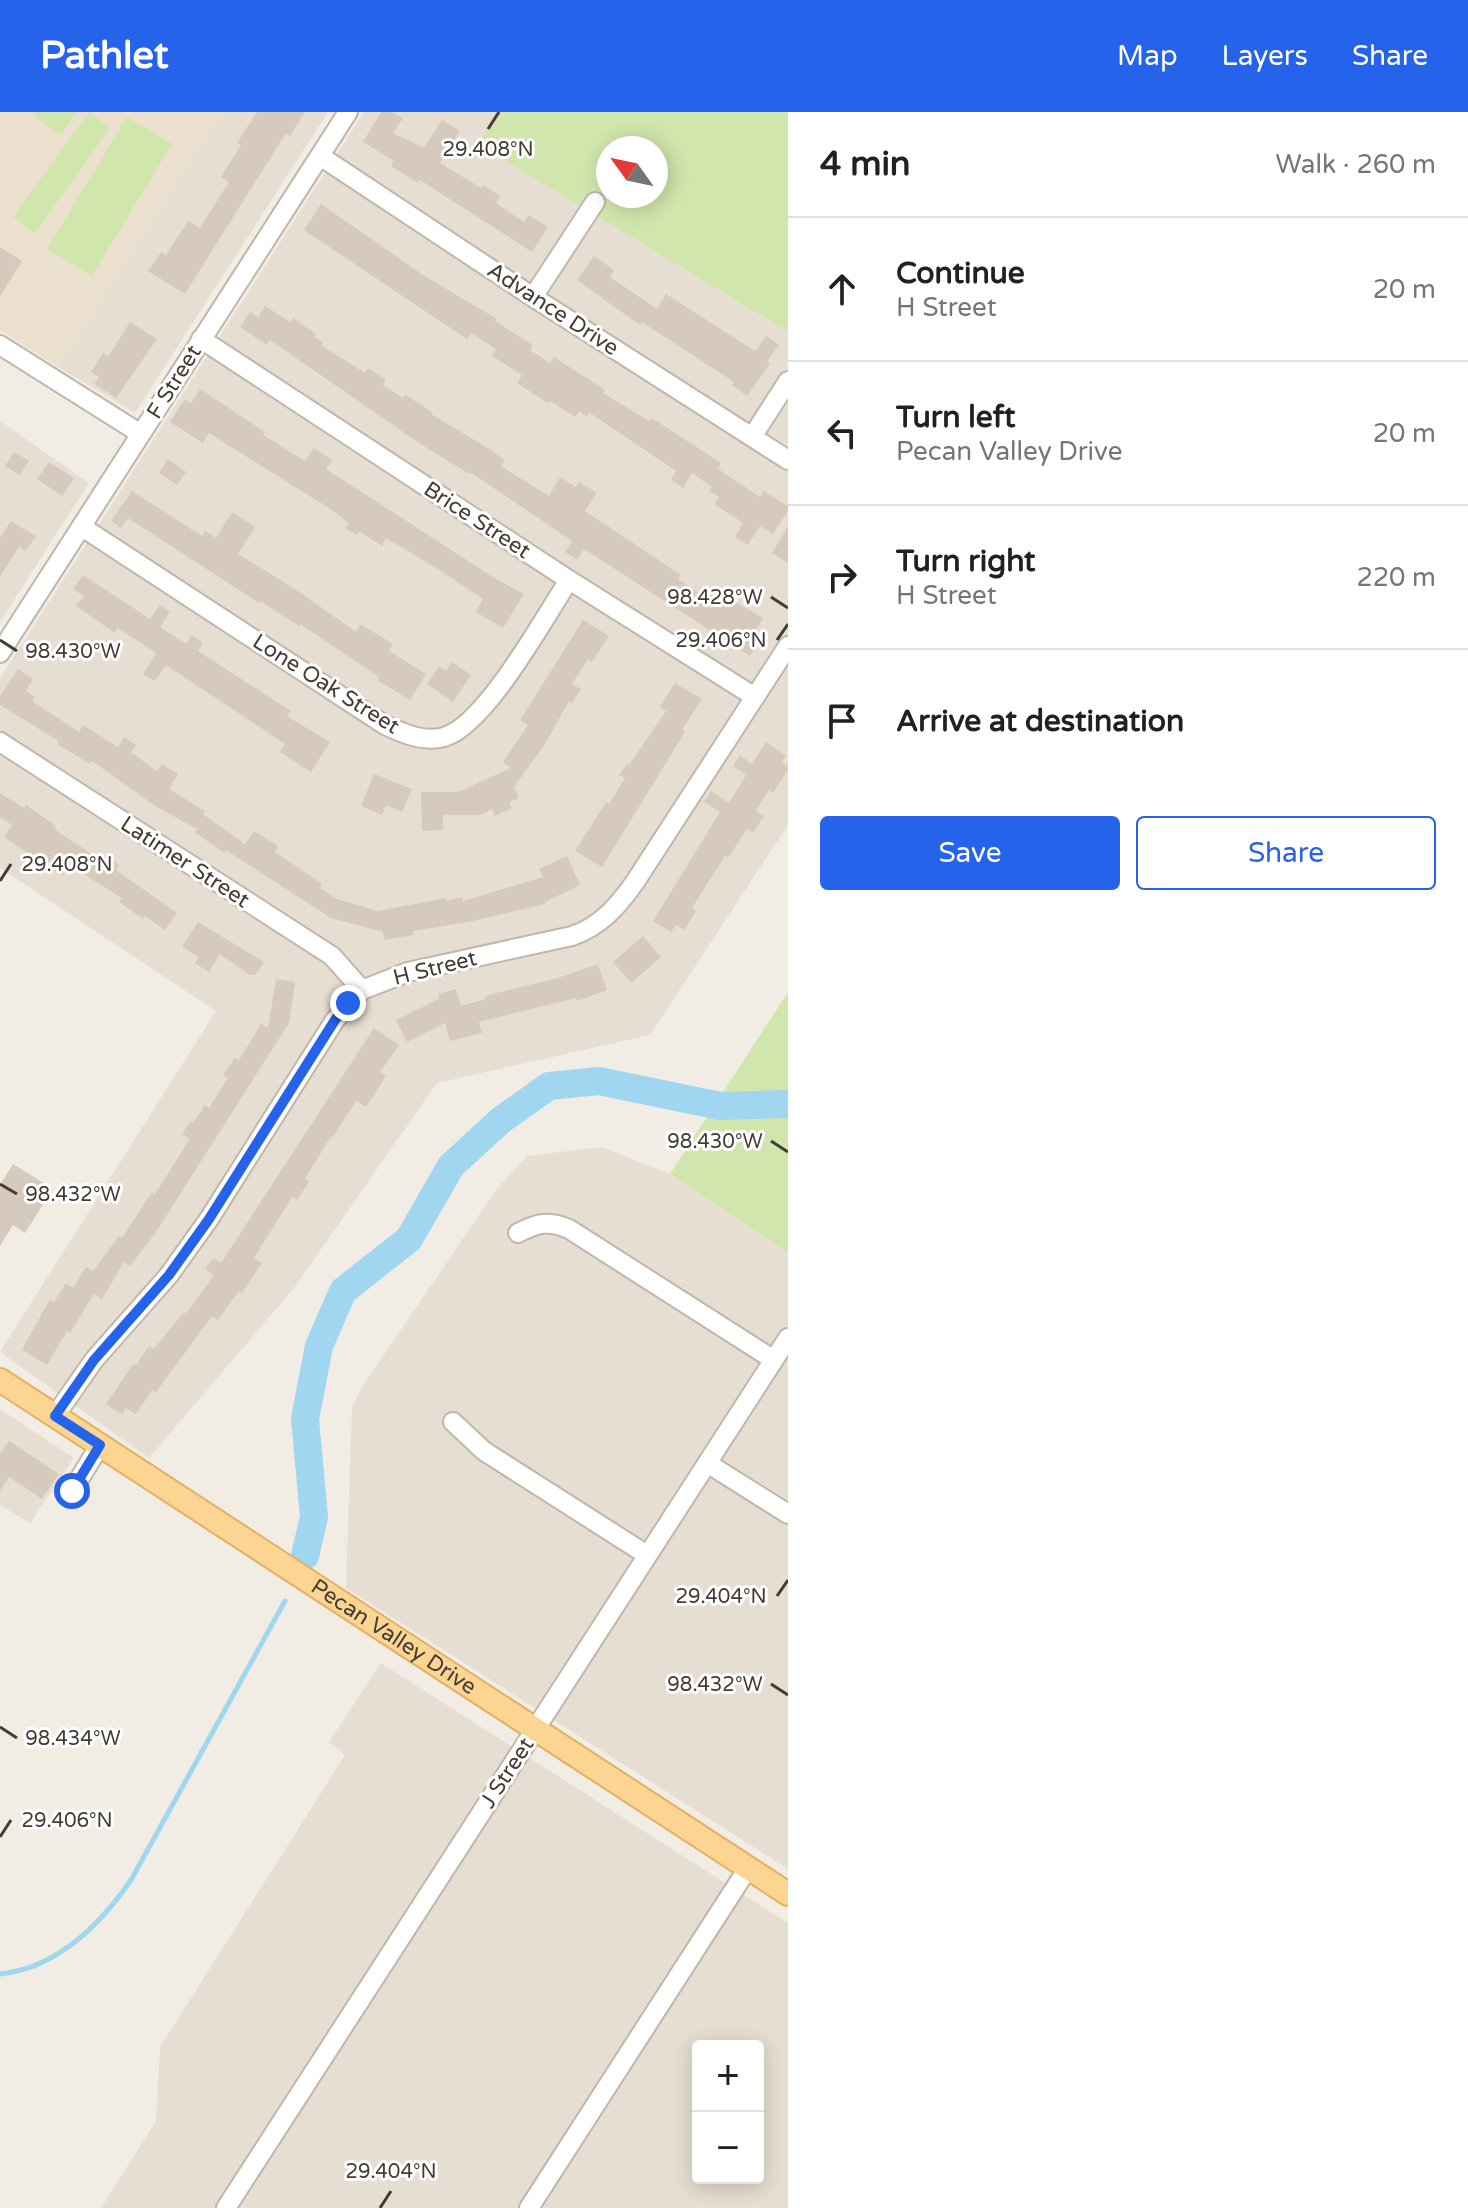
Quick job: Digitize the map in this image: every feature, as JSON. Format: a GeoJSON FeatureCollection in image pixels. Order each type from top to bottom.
{"type":"FeatureCollection","features":[{"type":"Feature","properties":{"kind":"main road","name":"Pecan Valley Drive"},"geometry":{"type":"LineString","coordinates":[[0,1380],[788,1894]]}},
{"type":"Feature","properties":{"kind":"street","name":"F Street"},"geometry":{"type":"LineString","coordinates":[[0,653],[348,112]]}},
{"type":"Feature","properties":{"kind":"street","name":"Advance Drive"},"geometry":{"type":"LineString","coordinates":[[320,156],[788,460]]}},
{"type":"Feature","properties":{"kind":"street"},"geometry":{"type":"LineString","coordinates":[[533,297],[595,202]]}},
{"type":"Feature","properties":{"kind":"street","name":"Brice Street"},"geometry":{"type":"LineString","coordinates":[[201,339],[569,580],[755,697]]}},
{"type":"Feature","properties":{"kind":"street"},"geometry":{"type":"LineString","coordinates":[[0,345],[141,434]]}},
{"type":"Feature","properties":{"kind":"street"},"geometry":{"type":"LineString","coordinates":[[752,437],[788,381]]}},
{"type":"Feature","properties":{"kind":"street","name":"Lone Oak Street"},"geometry":{"type":"LineString","coordinates":[[82,527],[385,725],[418,738],[442,738],[456,732],[482,712],[569,580]]}},
{"type":"Feature","properties":{"kind":"street","name":"H Street"},"geometry":{"type":"LineString","coordinates":[[55,1416],[94,1360],[169,1275],[209,1219],[335,1020],[362,990],[408,972],[572,936],[587,931],[605,918],[635,882],[788,646]]}},
{"type":"Feature","properties":{"kind":"street","name":"Latimer Street"},"geometry":{"type":"LineString","coordinates":[[0,742],[332,956],[362,990]]}},
{"type":"Feature","properties":{"kind":"street"},"geometry":{"type":"LineString","coordinates":[[518,1233],[534,1225],[553,1222],[569,1229],[774,1360]]}},
{"type":"Feature","properties":{"kind":"street","name":"J Street"},"geometry":{"type":"LineString","coordinates":[[226,2208],[788,1338]]}},
{"type":"Feature","properties":{"kind":"street"},"geometry":{"type":"LineString","coordinates":[[453,1422],[484,1451],[647,1555]]}},
{"type":"Feature","properties":{"kind":"street"},"geometry":{"type":"LineString","coordinates":[[72,1491],[100,1445]]}},
{"type":"Feature","properties":{"kind":"street"},"geometry":{"type":"LineString","coordinates":[[707,1463],[788,1514]]}},
{"type":"Feature","properties":{"kind":"street"},"geometry":{"type":"LineString","coordinates":[[529,2208],[748,1868]]}},
{"type":"Feature","properties":{"kind":"shaded area"},"geometry":{"type":"Polygon","coordinates":[[[0,112],[222,112],[58,367],[0,330],[0,112]]]}},
{"type":"Feature","properties":{"kind":"shaded area"},"geometry":{"type":"Polygon","coordinates":[[[222,112],[328,112],[135,413],[58,367],[222,112]]]}},
{"type":"Feature","properties":{"kind":"shaded area"},"geometry":{"type":"Polygon","coordinates":[[[364,112],[499,112],[479,144],[788,332],[788,825],[650,1035],[437,1083],[294,1288],[149,1458],[0,1352],[216,1011],[0,868],[0,678],[364,112]]]}},
{"type":"Feature","properties":{"kind":"shaded area"},"geometry":{"type":"Polygon","coordinates":[[[0,421],[89,483],[0,622],[0,421]]]}},
{"type":"Feature","properties":{"kind":"shaded area"},"geometry":{"type":"Polygon","coordinates":[[[602,1147],[670,1174],[788,1253],[788,1869],[346,1588],[352,1408],[360,1390],[496,1190],[527,1156],[602,1147]]]}},
{"type":"Feature","properties":{"kind":"shaded area"},"geometry":{"type":"Polygon","coordinates":[[[0,1409],[74,1458],[30,1523],[0,1505],[0,1409]]]}},
{"type":"Feature","properties":{"kind":"shaded area"},"geometry":{"type":"Polygon","coordinates":[[[381,1663],[788,1923],[788,2208],[101,2208],[156,2121],[160,2047],[345,1755],[329,1742],[381,1663]]]}},
{"type":"Feature","properties":{"kind":"green space"},"geometry":{"type":"Polygon","coordinates":[[[35,112],[77,112],[62,133],[57,133],[35,116],[35,112]]]}},
{"type":"Feature","properties":{"kind":"green space"},"geometry":{"type":"Polygon","coordinates":[[[89,112],[110,128],[35,233],[13,217],[89,112]]]}},
{"type":"Feature","properties":{"kind":"green space"},"geometry":{"type":"Polygon","coordinates":[[[499,112],[788,112],[788,332],[478,144],[499,112]]]}},
{"type":"Feature","properties":{"kind":"green space"},"geometry":{"type":"Polygon","coordinates":[[[127,117],[172,144],[92,276],[47,249],[127,117]]]}},
{"type":"Feature","properties":{"kind":"green space"},"geometry":{"type":"Polygon","coordinates":[[[788,992],[788,1253],[670,1174],[788,992]]]}},
{"type":"Feature","properties":{"kind":"building"},"geometry":{"type":"Polygon","coordinates":[[[257,112],[305,112],[290,136],[286,133],[185,294],[148,271],[161,252],[166,255],[188,221],[200,228],[229,182],[221,177],[241,145],[237,143],[257,112]]]}},
{"type":"Feature","properties":{"kind":"building"},"geometry":{"type":"Polygon","coordinates":[[[381,112],[392,112],[403,118],[393,133],[424,148],[442,120],[460,131],[440,163],[500,196],[496,203],[524,222],[529,215],[548,227],[532,252],[420,180],[418,183],[391,166],[394,161],[363,142],[381,112]]]}},
{"type":"Feature","properties":{"kind":"building"},"geometry":{"type":"Polygon","coordinates":[[[321,204],[426,277],[497,319],[495,321],[533,345],[530,350],[550,363],[554,357],[605,390],[603,393],[649,421],[652,418],[721,463],[718,469],[760,497],[764,491],[788,506],[773,534],[760,526],[748,545],[735,537],[743,523],[714,504],[719,497],[709,491],[712,487],[692,473],[683,488],[671,480],[676,471],[590,413],[587,417],[579,411],[575,417],[550,401],[548,403],[517,383],[522,375],[492,356],[496,349],[471,333],[467,339],[304,230],[321,204]]]}},
{"type":"Feature","properties":{"kind":"building"},"geometry":{"type":"Polygon","coordinates":[[[0,247],[22,261],[0,296],[0,247]]]}},
{"type":"Feature","properties":{"kind":"building"},"geometry":{"type":"Polygon","coordinates":[[[594,256],[614,270],[610,277],[657,309],[666,294],[755,351],[766,336],[779,345],[767,361],[770,364],[747,396],[732,385],[734,382],[642,322],[640,325],[577,280],[594,256]]]}},
{"type":"Feature","properties":{"kind":"building"},"geometry":{"type":"Polygon","coordinates":[[[265,306],[290,322],[293,318],[316,334],[314,337],[323,342],[321,345],[365,373],[368,368],[386,380],[383,385],[403,398],[406,395],[486,447],[505,460],[501,466],[549,496],[560,477],[576,487],[579,482],[597,493],[585,511],[681,575],[678,579],[699,593],[703,588],[713,594],[718,587],[736,598],[734,601],[763,618],[755,631],[763,636],[750,656],[584,549],[577,560],[565,552],[572,541],[470,472],[422,445],[270,340],[267,345],[240,327],[250,312],[258,317],[265,306]]]}},
{"type":"Feature","properties":{"kind":"building"},"geometry":{"type":"Polygon","coordinates":[[[130,322],[157,339],[116,398],[94,384],[99,377],[91,372],[103,353],[108,357],[130,322]]]}},
{"type":"Feature","properties":{"kind":"building"},"geometry":{"type":"Polygon","coordinates":[[[200,389],[305,461],[314,448],[332,460],[326,469],[524,594],[503,628],[476,612],[483,599],[441,571],[386,538],[382,546],[359,531],[357,535],[345,528],[349,523],[329,508],[209,433],[203,443],[170,422],[185,399],[191,403],[200,389]]]}},
{"type":"Feature","properties":{"kind":"building"},"geometry":{"type":"Polygon","coordinates":[[[14,452],[29,461],[20,475],[5,466],[14,452]]]}},
{"type":"Feature","properties":{"kind":"building"},"geometry":{"type":"Polygon","coordinates":[[[168,459],[186,472],[177,485],[159,473],[168,459]]]}},
{"type":"Feature","properties":{"kind":"building"},"geometry":{"type":"Polygon","coordinates":[[[49,462],[74,478],[62,496],[37,479],[49,462]]]}},
{"type":"Feature","properties":{"kind":"building"},"geometry":{"type":"Polygon","coordinates":[[[132,491],[202,536],[205,531],[216,538],[232,512],[255,527],[238,554],[356,632],[360,624],[393,644],[389,651],[426,674],[410,700],[300,624],[259,603],[128,518],[121,528],[111,521],[132,491]]]}},
{"type":"Feature","properties":{"kind":"building"},"geometry":{"type":"Polygon","coordinates":[[[11,521],[36,536],[26,551],[19,547],[0,577],[0,538],[11,521]]]}},
{"type":"Feature","properties":{"kind":"building"},"geometry":{"type":"Polygon","coordinates":[[[788,526],[788,563],[772,553],[788,526]]]}},
{"type":"Feature","properties":{"kind":"building"},"geometry":{"type":"Polygon","coordinates":[[[83,575],[150,619],[160,605],[170,612],[160,627],[186,644],[192,635],[203,643],[198,651],[291,711],[287,716],[330,742],[311,772],[280,752],[285,744],[166,665],[155,681],[143,674],[156,653],[118,628],[115,633],[76,606],[84,596],[73,589],[83,575]]]}},
{"type":"Feature","properties":{"kind":"building"},"geometry":{"type":"Polygon","coordinates":[[[583,620],[609,636],[592,662],[588,659],[572,684],[581,689],[572,703],[569,701],[545,744],[514,787],[519,798],[509,802],[512,808],[495,816],[492,809],[480,815],[443,815],[443,830],[422,831],[421,792],[458,792],[511,768],[503,762],[528,725],[520,720],[583,620]]]}},
{"type":"Feature","properties":{"kind":"building"},"geometry":{"type":"Polygon","coordinates":[[[452,662],[471,675],[453,702],[427,684],[439,666],[446,671],[452,662]]]}},
{"type":"Feature","properties":{"kind":"building"},"geometry":{"type":"Polygon","coordinates":[[[18,669],[33,679],[26,691],[35,697],[32,701],[79,732],[83,725],[118,747],[124,737],[136,745],[131,752],[157,771],[162,764],[178,774],[169,789],[205,811],[203,814],[245,844],[254,831],[278,846],[275,852],[322,884],[320,888],[337,899],[378,911],[446,898],[446,901],[462,897],[463,901],[543,877],[539,869],[567,856],[580,885],[545,904],[413,931],[414,935],[384,940],[383,932],[331,918],[226,850],[224,853],[195,832],[197,829],[157,807],[92,761],[90,764],[57,744],[59,741],[0,705],[0,696],[18,669]]]}},
{"type":"Feature","properties":{"kind":"building"},"geometry":{"type":"Polygon","coordinates":[[[675,683],[702,699],[602,867],[575,851],[625,778],[619,775],[666,711],[660,707],[675,683]]]}},
{"type":"Feature","properties":{"kind":"building"},"geometry":{"type":"Polygon","coordinates":[[[766,742],[786,756],[782,762],[788,770],[773,793],[769,790],[756,811],[764,816],[753,833],[747,829],[728,858],[725,856],[692,908],[696,911],[684,930],[676,925],[671,932],[653,921],[720,812],[704,802],[711,791],[729,803],[746,775],[733,766],[740,755],[752,764],[766,742]]]}},
{"type":"Feature","properties":{"kind":"building"},"geometry":{"type":"Polygon","coordinates":[[[374,774],[412,789],[402,812],[386,805],[382,815],[361,806],[374,774]]]}},
{"type":"Feature","properties":{"kind":"building"},"geometry":{"type":"Polygon","coordinates":[[[0,793],[24,808],[26,805],[56,826],[54,829],[99,859],[102,854],[119,865],[116,870],[177,913],[165,930],[145,916],[143,919],[119,902],[122,898],[69,865],[62,876],[4,837],[12,825],[0,817],[0,793]]]}},
{"type":"Feature","properties":{"kind":"building"},"geometry":{"type":"Polygon","coordinates":[[[198,922],[264,962],[255,975],[250,975],[220,954],[209,972],[195,963],[199,957],[182,947],[198,922]]]}},
{"type":"Feature","properties":{"kind":"building"},"geometry":{"type":"Polygon","coordinates":[[[643,936],[661,957],[631,983],[613,962],[643,936]]]}},
{"type":"Feature","properties":{"kind":"building"},"geometry":{"type":"Polygon","coordinates":[[[598,964],[607,990],[577,1001],[576,998],[479,1022],[482,1033],[450,1041],[445,1023],[407,1042],[396,1020],[439,999],[438,994],[456,989],[461,1006],[486,999],[485,996],[558,978],[598,964]]]}},
{"type":"Feature","properties":{"kind":"building"},"geometry":{"type":"Polygon","coordinates":[[[276,979],[295,982],[289,1023],[156,1232],[130,1266],[124,1262],[102,1299],[94,1294],[47,1365],[22,1350],[50,1299],[54,1302],[66,1283],[73,1288],[86,1267],[93,1271],[119,1236],[122,1238],[152,1192],[155,1194],[190,1139],[182,1134],[190,1121],[193,1123],[205,1105],[209,1108],[228,1078],[223,1075],[235,1058],[239,1060],[261,1024],[268,1028],[276,979]]]}},
{"type":"Feature","properties":{"kind":"building"},"geometry":{"type":"Polygon","coordinates":[[[374,1028],[399,1045],[380,1072],[386,1076],[366,1107],[356,1101],[331,1136],[305,1179],[309,1182],[297,1200],[292,1197],[254,1258],[262,1263],[242,1293],[239,1291],[218,1320],[212,1316],[136,1414],[126,1408],[122,1415],[106,1404],[133,1364],[136,1365],[149,1346],[154,1349],[184,1312],[186,1314],[214,1275],[205,1269],[213,1258],[221,1263],[374,1028]]]}},
{"type":"Feature","properties":{"kind":"building"},"geometry":{"type":"Polygon","coordinates":[[[13,1164],[53,1189],[25,1233],[13,1225],[0,1246],[0,1185],[13,1164]]]}},
{"type":"Feature","properties":{"kind":"building"},"geometry":{"type":"Polygon","coordinates":[[[9,1441],[59,1474],[42,1499],[9,1477],[0,1491],[0,1454],[9,1441]]]}},
{"type":"Feature","properties":{"kind":"waterway"},"geometry":{"type":"LineString","coordinates":[[305,1556],[314,1517],[305,1419],[319,1346],[343,1291],[409,1239],[451,1166],[501,1120],[549,1086],[599,1081],[720,1106],[788,1104]]}},
{"type":"Feature","properties":{"kind":"waterway"},"geometry":{"type":"LineString","coordinates":[[0,1974],[41,1963],[59,1953],[76,1942],[119,1897],[285,1601]]}},
{"type":"Feature","properties":{"kind":"route"},"geometry":{"type":"LineString","coordinates":[[72,1491],[100,1445],[55,1416],[94,1360],[169,1275],[209,1219],[348,1003]]}}]}
